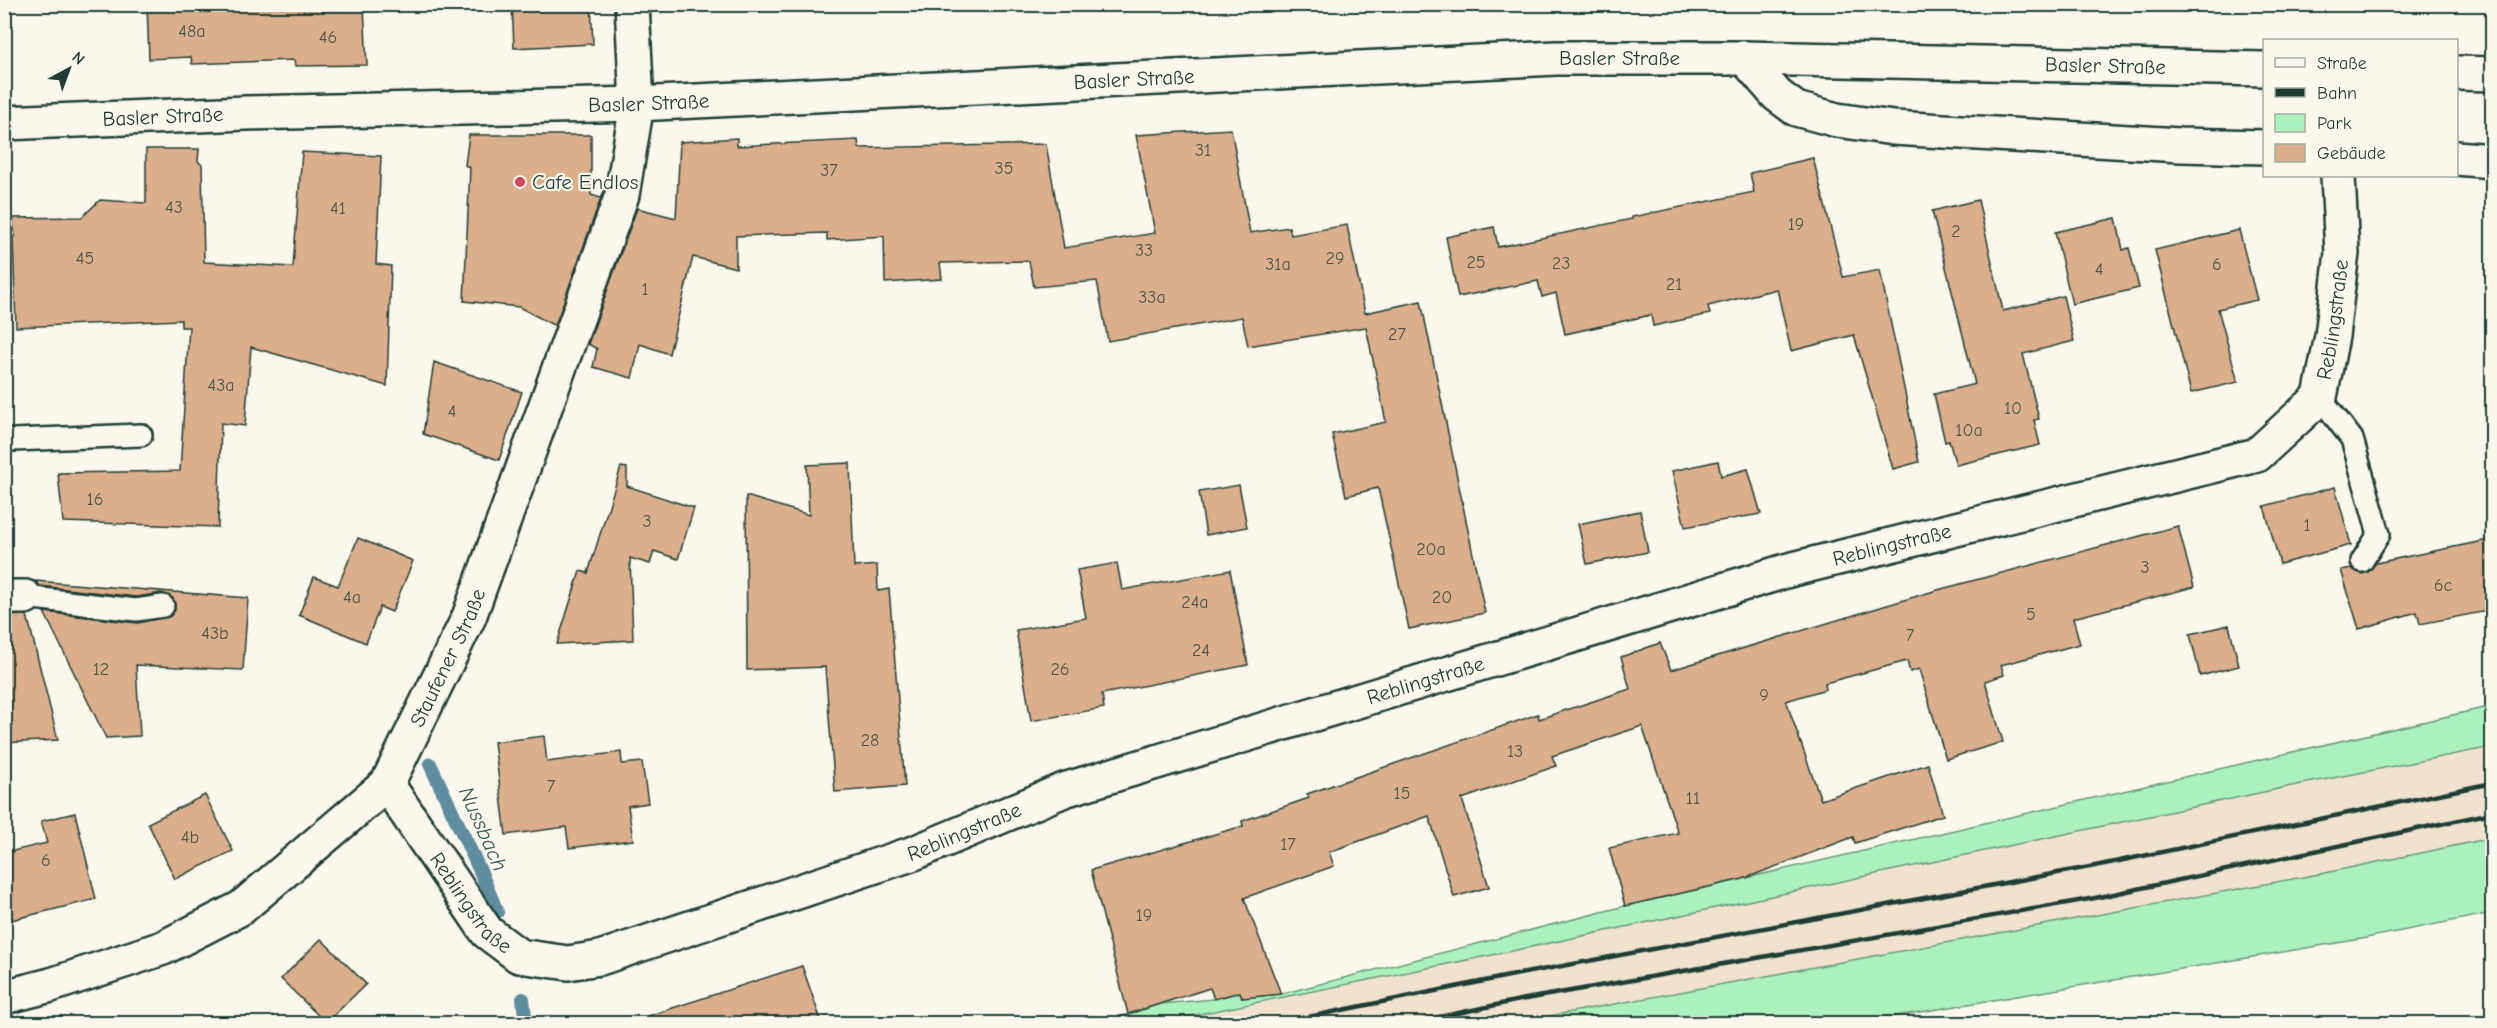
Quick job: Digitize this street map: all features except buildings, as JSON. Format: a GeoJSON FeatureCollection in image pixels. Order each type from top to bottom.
{"type":"FeatureCollection","features":[{"type":"Feature","properties":{"kind":"street","name":"Staufener Straße"},"geometry":{"type":"LineString","coordinates":[[4,997],[51,985],[163,948],[241,908],[387,784],[469,617],[622,195],[637,104],[632,4]]}},
{"type":"Feature","properties":{"kind":"street","name":"Basler Straße"},"geometry":{"type":"LineString","coordinates":[[4,123],[246,113],[637,104],[1556,58],[1745,58],[2263,69]]}},
{"type":"Feature","properties":{"kind":"street"},"geometry":{"type":"LineString","coordinates":[[1745,58],[1777,95],[1796,109],[1837,120],[1893,128],[2180,146],[2263,147]]}},
{"type":"Feature","properties":{"kind":"street"},"geometry":{"type":"LineString","coordinates":[[2458,73],[2493,74]]}},
{"type":"Feature","properties":{"kind":"street"},"geometry":{"type":"LineString","coordinates":[[2458,158],[2493,161]]}},
{"type":"Feature","properties":{"kind":"street","name":"Reblingstraße"},"geometry":{"type":"LineString","coordinates":[[387,784],[487,932],[519,956],[568,963],[600,958],[914,853],[1076,787],[1789,570],[2257,455],[2320,397],[2332,336],[2342,253],[2338,177]]}},
{"type":"Feature","properties":{"kind":"lane"},"geometry":{"type":"LineString","coordinates":[[2320,397],[2352,439],[2379,534],[2362,561]]}},
{"type":"Feature","properties":{"kind":"lane"},"geometry":{"type":"LineString","coordinates":[[14,440],[141,435]]}},
{"type":"Feature","properties":{"kind":"lane"},"geometry":{"type":"LineString","coordinates":[[15,597],[136,610],[163,606]]}},
{"type":"Feature","properties":{"kind":"shaded area"},"geometry":{"type":"Polygon","coordinates":[[[2492,747],[2492,838],[2325,873],[1511,1023],[1155,1024],[2292,786],[2492,747]]]}},
{"type":"Feature","properties":{"kind":"green space"},"geometry":{"type":"Polygon","coordinates":[[[2492,706],[2492,747],[2292,786],[1507,952],[1155,1023],[1074,1024],[1120,1017],[1160,1004],[1214,999],[1240,992],[1243,998],[1281,994],[1625,906],[2492,706]]]}},
{"type":"Feature","properties":{"kind":"green space"},"geometry":{"type":"Polygon","coordinates":[[[2492,838],[2492,913],[2361,939],[1854,1023],[1511,1023],[2325,873],[2492,838]]]}},
{"type":"Feature","properties":{"kind":"waterway","name":"Nussbach"},"geometry":{"type":"LineString","coordinates":[[430,764],[497,912]]}},
{"type":"Feature","properties":{"kind":"waterway","name":"Nussbach"},"geometry":{"type":"LineString","coordinates":[[523,999],[526,1024]]}},
{"type":"Feature","properties":{"kind":"railway"},"geometry":{"type":"LineString","coordinates":[[1274,1024],[1514,975],[2095,866],[2492,783]]}},
{"type":"Feature","properties":{"kind":"railway"},"geometry":{"type":"LineString","coordinates":[[1406,1024],[1520,1000],[2095,898],[2492,813]]}},
{"type":"Feature","properties":{"kind":"place","name":"Cafe Endlos"},"geometry":{"type":"Point","coordinates":[520,182]}}]}
